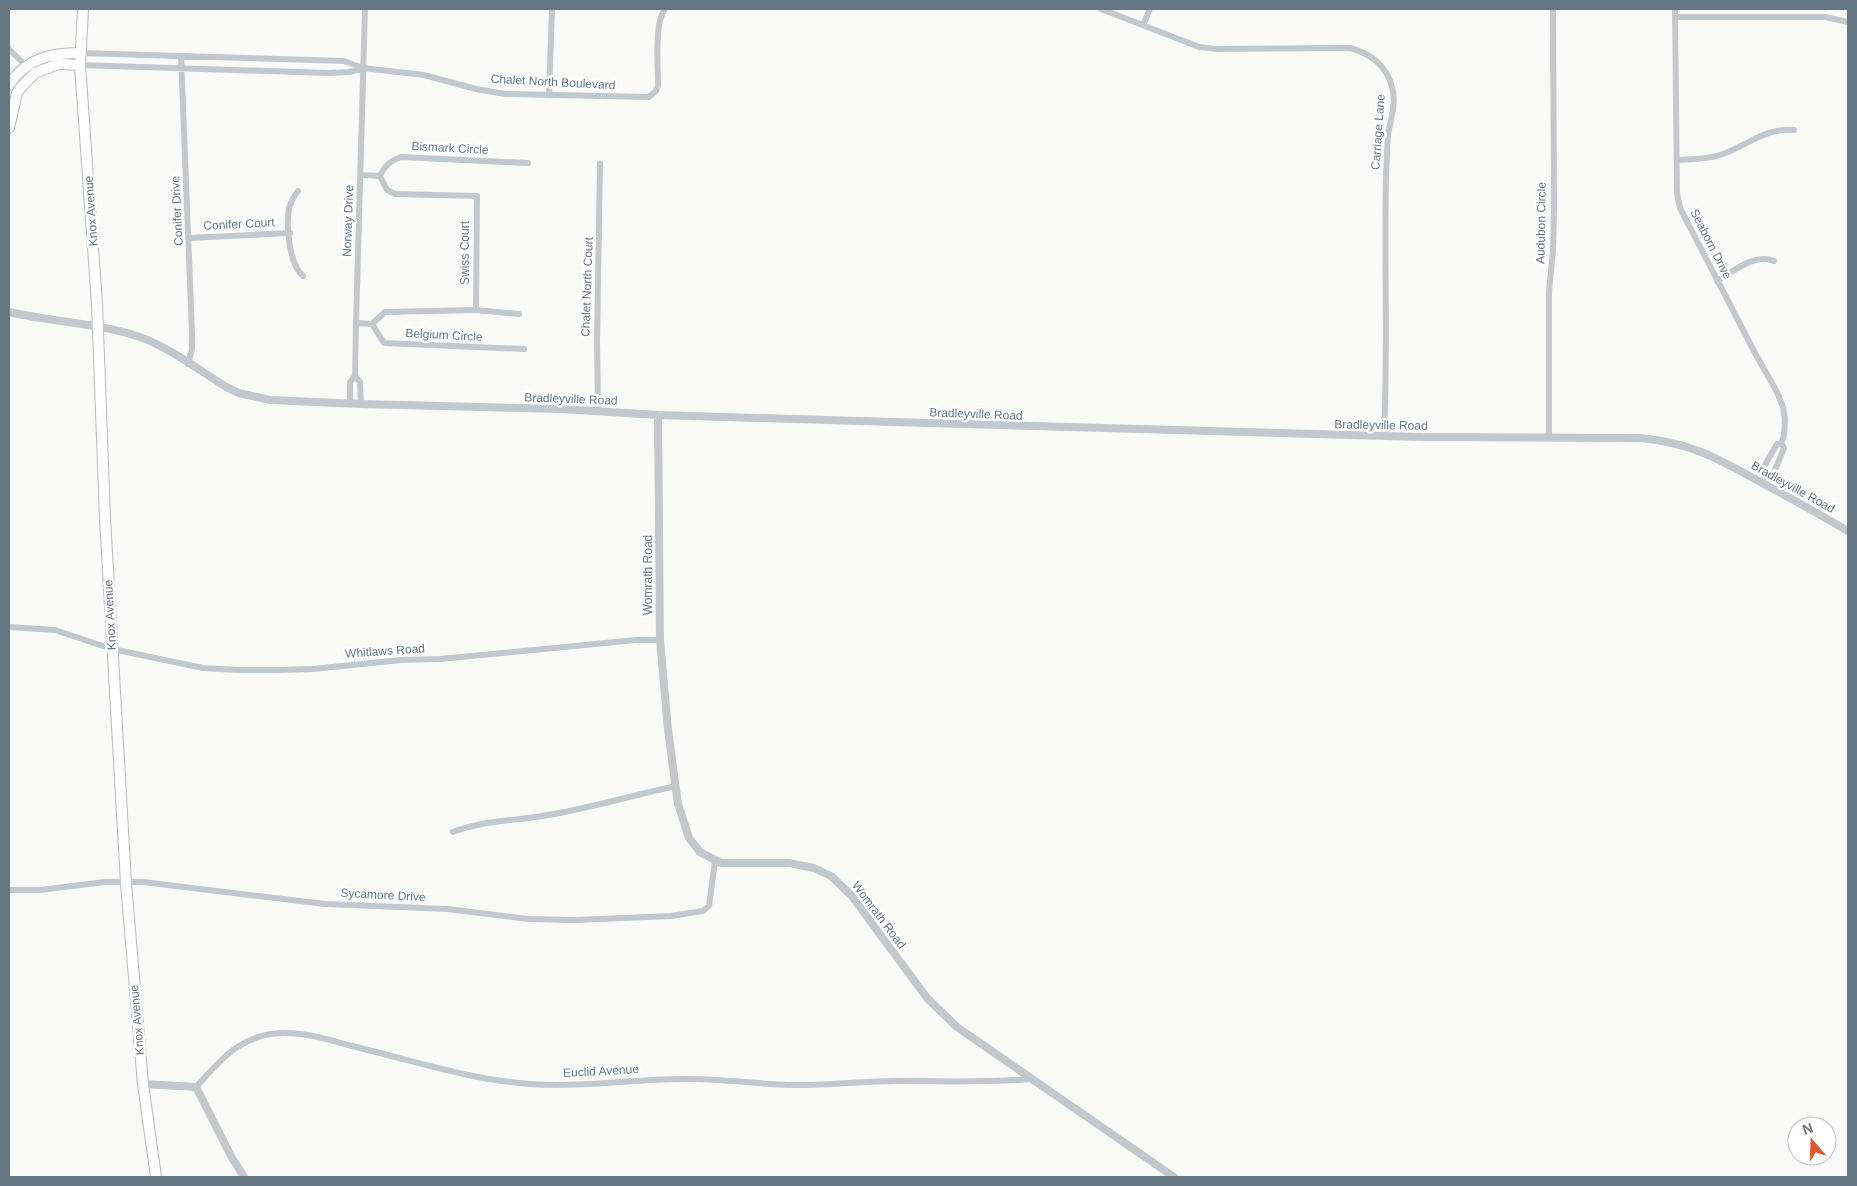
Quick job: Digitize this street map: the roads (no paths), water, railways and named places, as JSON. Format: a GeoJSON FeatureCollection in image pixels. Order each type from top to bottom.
{"type":"FeatureCollection","features":[{"type":"Feature","properties":{"kind":"main road","name":"Knox Avenue"},"geometry":{"type":"LineString","coordinates":[[82,9],[80,65],[94,242],[105,518],[126,883],[143,1084],[156,1177]]}},
{"type":"Feature","properties":{"kind":"main road"},"geometry":{"type":"LineString","coordinates":[[9,85],[26,66],[50,55],[80,52]]}},
{"type":"Feature","properties":{"kind":"main road"},"geometry":{"type":"LineString","coordinates":[[9,128],[17,93],[35,74],[58,64],[80,65]]}},
{"type":"Feature","properties":{"kind":"street","name":"Norway Drive"},"geometry":{"type":"LineString","coordinates":[[350,404],[350,382],[355,376],[365,9]]}},
{"type":"Feature","properties":{"kind":"street"},"geometry":{"type":"LineString","coordinates":[[549,95],[552,9]]}},
{"type":"Feature","properties":{"kind":"street","name":"Chalet North Boulevard"},"geometry":{"type":"LineString","coordinates":[[80,52],[344,61],[363,68],[424,74],[476,89],[505,94],[643,97],[653,94],[658,86],[657,57],[660,20],[665,9]]}},
{"type":"Feature","properties":{"kind":"street","name":"Carriage Lane"},"geometry":{"type":"LineString","coordinates":[[1101,9],[1189,43],[1208,48],[1350,48],[1366,53],[1373,58],[1389,77],[1394,101],[1388,134],[1384,245],[1384,436]]}},
{"type":"Feature","properties":{"kind":"street"},"geometry":{"type":"LineString","coordinates":[[1143,25],[1150,9]]}},
{"type":"Feature","properties":{"kind":"street","name":"Audubon Circle"},"geometry":{"type":"LineString","coordinates":[[1549,438],[1549,290],[1553,251],[1554,209],[1553,9]]}},
{"type":"Feature","properties":{"kind":"street","name":"Seaborn Drive"},"geometry":{"type":"LineString","coordinates":[[1676,9],[1677,193],[1680,208],[1777,392],[1782,407],[1785,427],[1781,444],[1784,448],[1773,475],[1765,480]]}},
{"type":"Feature","properties":{"kind":"street"},"geometry":{"type":"LineString","coordinates":[[1675,17],[1824,17],[1848,22]]}},
{"type":"Feature","properties":{"kind":"street"},"geometry":{"type":"LineString","coordinates":[[9,49],[26,66]]}},
{"type":"Feature","properties":{"kind":"street","name":"Conifer Drive"},"geometry":{"type":"LineString","coordinates":[[181,56],[192,350],[188,364]]}},
{"type":"Feature","properties":{"kind":"street","name":"Chalet North Boulevard"},"geometry":{"type":"LineString","coordinates":[[80,65],[328,73],[349,72],[363,68]]}},
{"type":"Feature","properties":{"kind":"street"},"geometry":{"type":"LineString","coordinates":[[1677,160],[1701,159],[1720,155],[1776,130],[1794,130]]}},
{"type":"Feature","properties":{"kind":"street","name":"Bismark Circle"},"geometry":{"type":"LineString","coordinates":[[380,176],[385,166],[392,160],[401,157],[528,163]]}},
{"type":"Feature","properties":{"kind":"street","name":"Chalet North Court"},"geometry":{"type":"LineString","coordinates":[[598,410],[597,342],[600,164]]}},
{"type":"Feature","properties":{"kind":"street"},"geometry":{"type":"LineString","coordinates":[[361,175],[380,176]]}},
{"type":"Feature","properties":{"kind":"street","name":"Swiss Court"},"geometry":{"type":"LineString","coordinates":[[380,176],[387,190],[394,194],[477,196],[476,310]]}},
{"type":"Feature","properties":{"kind":"street","name":"Conifer Court"},"geometry":{"type":"LineString","coordinates":[[298,191],[290,208],[290,233],[293,262],[295,268],[302,276]]}},
{"type":"Feature","properties":{"kind":"street","name":"Conifer Court"},"geometry":{"type":"LineString","coordinates":[[189,238],[290,233]]}},
{"type":"Feature","properties":{"kind":"street"},"geometry":{"type":"LineString","coordinates":[[1717,281],[1757,259],[1767,258],[1774,261]]}},
{"type":"Feature","properties":{"kind":"street","name":"Belgium Circle"},"geometry":{"type":"LineString","coordinates":[[519,314],[476,310],[385,312],[372,324],[384,343],[524,349]]}},
{"type":"Feature","properties":{"kind":"street","name":"Bradleyville Road"},"geometry":{"type":"LineString","coordinates":[[9,312],[98,327],[142,338],[226,387],[250,396],[270,400],[350,404],[598,410],[658,415],[1384,436],[1640,438],[1673,442],[1716,457],[1765,480],[1848,531]]}},
{"type":"Feature","properties":{"kind":"street"},"geometry":{"type":"LineString","coordinates":[[356,324],[372,324]]}},
{"type":"Feature","properties":{"kind":"street","name":"Norway Drive"},"geometry":{"type":"LineString","coordinates":[[355,376],[360,382],[361,404]]}},
{"type":"Feature","properties":{"kind":"street","name":"Womrath Road"},"geometry":{"type":"LineString","coordinates":[[658,415],[660,640],[668,730],[680,810],[688,838],[700,852],[715,861],[728,864],[789,864],[814,868],[831,876],[851,894],[915,983],[958,1028],[1174,1177]]}},
{"type":"Feature","properties":{"kind":"street"},"geometry":{"type":"LineString","coordinates":[[1765,480],[1762,470],[1775,446],[1781,444]]}},
{"type":"Feature","properties":{"kind":"street","name":"Whitlaws Road"},"geometry":{"type":"LineString","coordinates":[[9,626],[55,630],[112,649],[204,668],[278,670],[401,660],[440,659],[636,640],[660,640]]}},
{"type":"Feature","properties":{"kind":"street"},"geometry":{"type":"LineString","coordinates":[[453,832],[468,826],[546,816],[595,806],[629,796],[676,786]]}},
{"type":"Feature","properties":{"kind":"street","name":"Sycamore Drive"},"geometry":{"type":"LineString","coordinates":[[9,890],[40,890],[105,882],[143,882],[192,886],[325,904],[447,910],[529,919],[574,920],[671,916],[703,911],[711,902],[715,861]]}},
{"type":"Feature","properties":{"kind":"street","name":"Euclid Avenue"},"geometry":{"type":"LineString","coordinates":[[196,1088],[219,1061],[235,1048],[252,1039],[282,1033],[309,1035],[490,1079],[530,1084],[690,1079],[789,1085],[878,1081],[1006,1081],[1032,1079]]}},
{"type":"Feature","properties":{"kind":"street"},"geometry":{"type":"LineString","coordinates":[[143,1084],[196,1088],[244,1177]]}}]}
